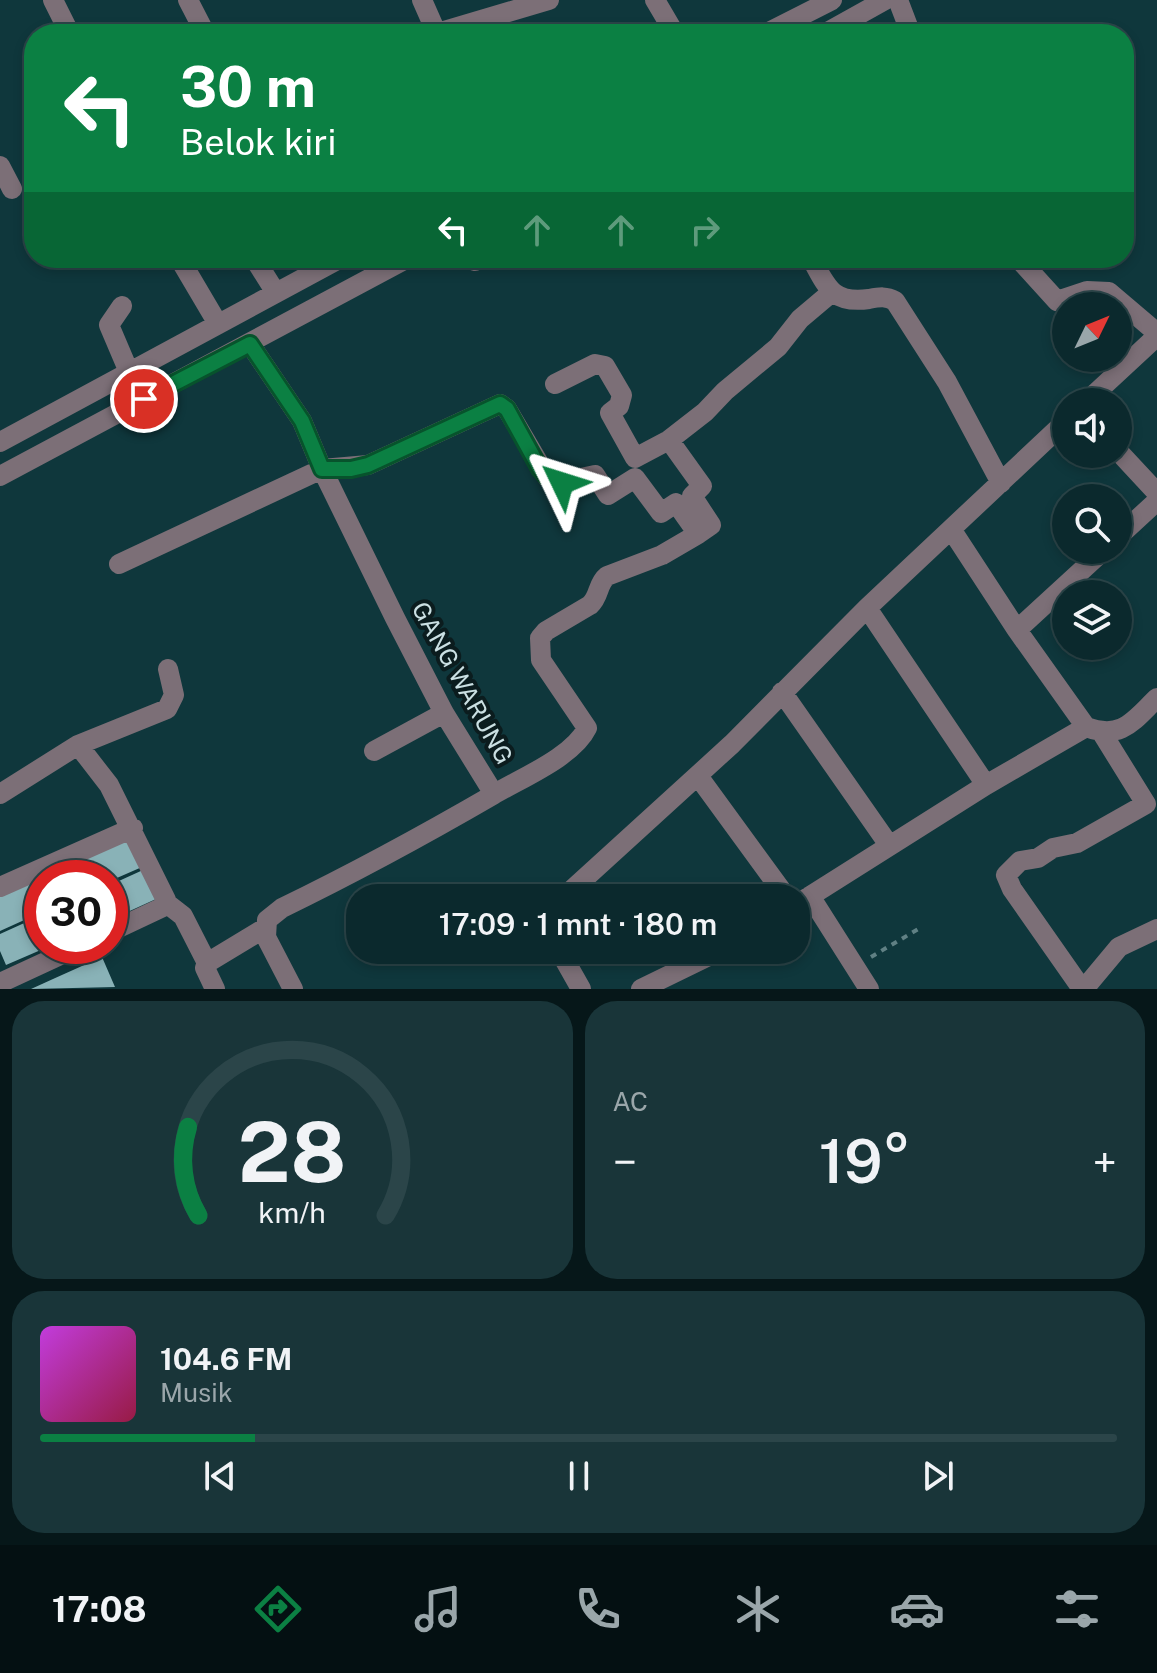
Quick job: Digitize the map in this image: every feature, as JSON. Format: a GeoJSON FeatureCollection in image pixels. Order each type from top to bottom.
{"type":"FeatureCollection","features":[{"type":"Feature","properties":{"kind":"street"},"geometry":{"type":"LineString","coordinates":[[53,0],[65,24]]}},
{"type":"Feature","properties":{"kind":"street"},"geometry":{"type":"LineString","coordinates":[[188,0],[200,24]]}},
{"type":"Feature","properties":{"kind":"street"},"geometry":{"type":"LineString","coordinates":[[422,0],[433,24]]}},
{"type":"Feature","properties":{"kind":"street"},"geometry":{"type":"LineString","coordinates":[[469,24],[547,0]]}},
{"type":"Feature","properties":{"kind":"street"},"geometry":{"type":"LineString","coordinates":[[655,0],[669,24]]}},
{"type":"Feature","properties":{"kind":"street"},"geometry":{"type":"LineString","coordinates":[[785,24],[832,0]]}},
{"type":"Feature","properties":{"kind":"street"},"geometry":{"type":"LineString","coordinates":[[842,24],[885,0]]}},
{"type":"Feature","properties":{"kind":"street"},"geometry":{"type":"LineString","coordinates":[[898,0],[907,24]]}},
{"type":"Feature","properties":{"kind":"street"},"geometry":{"type":"LineString","coordinates":[[0,166],[12,189]]}},
{"type":"Feature","properties":{"kind":"street"},"geometry":{"type":"LineString","coordinates":[[185,268],[216,320]]}},
{"type":"Feature","properties":{"kind":"street"},"geometry":{"type":"LineString","coordinates":[[260,268],[272,288]]}},
{"type":"Feature","properties":{"kind":"street"},"geometry":{"type":"LineString","coordinates":[[0,442],[23,430],[122,359],[216,320],[272,288],[318,268]]}},
{"type":"Feature","properties":{"kind":"street"},"geometry":{"type":"LineString","coordinates":[[0,476],[390,268]]}},
{"type":"Feature","properties":{"kind":"street"},"geometry":{"type":"LineString","coordinates":[[817,268],[832,292],[850,300],[884,296],[895,301],[947,382],[1001,483]]}},
{"type":"Feature","properties":{"kind":"street"},"geometry":{"type":"LineString","coordinates":[[1027,268],[1057,301],[1087,291],[1109,292],[1157,334],[1101,388]]}},
{"type":"Feature","properties":{"kind":"street"},"geometry":{"type":"LineString","coordinates":[[555,384],[595,364],[605,366],[622,395],[619,406],[610,413],[635,458],[669,440],[778,347],[800,319],[832,292]]}},
{"type":"Feature","properties":{"kind":"street"},"geometry":{"type":"LineString","coordinates":[[122,306],[109,320],[109,330],[122,359]]}},
{"type":"Feature","properties":{"kind":"street","name":"GANG WARUNG"},"geometry":{"type":"LineString","coordinates":[[207,963],[265,928],[267,920],[282,908],[436,828],[494,794],[444,713],[322,469],[302,421],[250,344]]}},
{"type":"Feature","properties":{"kind":"street"},"geometry":{"type":"LineString","coordinates":[[119,564],[322,469],[351,469],[368,465],[500,404],[507,409],[547,477],[558,483],[595,475],[608,495],[635,478],[661,513],[676,503],[698,534]]}},
{"type":"Feature","properties":{"kind":"street"},"geometry":{"type":"LineString","coordinates":[[23,430],[37,455]]}},
{"type":"Feature","properties":{"kind":"street"},"geometry":{"type":"LineString","coordinates":[[578,884],[698,776],[867,608],[1052,434]]}},
{"type":"Feature","properties":{"kind":"street"},"geometry":{"type":"LineString","coordinates":[[494,794],[544,767],[583,737],[587,728],[541,660],[540,638],[597,599],[601,581],[607,576],[662,555],[711,525],[692,496],[702,486],[669,440]]}},
{"type":"Feature","properties":{"kind":"street"},"geometry":{"type":"LineString","coordinates":[[1132,466],[1157,493]]}},
{"type":"Feature","properties":{"kind":"street"},"geometry":{"type":"LineString","coordinates":[[1132,524],[1157,501]]}},
{"type":"Feature","properties":{"kind":"street"},"geometry":{"type":"LineString","coordinates":[[951,529],[1017,630],[1146,804],[1077,843],[1053,848],[1038,858],[1020,861],[1006,875],[1012,889],[1083,989],[1119,947],[1157,929]]}},
{"type":"Feature","properties":{"kind":"street"},"geometry":{"type":"LineString","coordinates":[[1017,630],[1089,564]]}},
{"type":"Feature","properties":{"kind":"street"},"geometry":{"type":"LineString","coordinates":[[867,608],[986,785]]}},
{"type":"Feature","properties":{"kind":"street"},"geometry":{"type":"LineString","coordinates":[[0,794],[78,745],[167,709],[174,695],[168,669]]}},
{"type":"Feature","properties":{"kind":"street"},"geometry":{"type":"LineString","coordinates":[[782,692],[889,845]]}},
{"type":"Feature","properties":{"kind":"street"},"geometry":{"type":"LineString","coordinates":[[810,896],[986,785],[1094,730],[1115,732],[1129,724],[1157,698]]}},
{"type":"Feature","properties":{"kind":"street"},"geometry":{"type":"LineString","coordinates":[[374,751],[444,713]]}},
{"type":"Feature","properties":{"kind":"street"},"geometry":{"type":"LineString","coordinates":[[78,745],[109,785],[133,828],[165,902],[183,916],[207,963],[205,968],[215,989]]}},
{"type":"Feature","properties":{"kind":"street"},"geometry":{"type":"LineString","coordinates":[[698,776],[777,884]]}},
{"type":"Feature","properties":{"kind":"street"},"geometry":{"type":"LineString","coordinates":[[0,887],[133,828]]}},
{"type":"Feature","properties":{"kind":"street"},"geometry":{"type":"LineString","coordinates":[[128,924],[163,907],[165,902]]}},
{"type":"Feature","properties":{"kind":"street"},"geometry":{"type":"LineString","coordinates":[[810,909],[869,989]]}},
{"type":"Feature","properties":{"kind":"street"},"geometry":{"type":"LineString","coordinates":[[265,928],[273,956],[293,989]]}},
{"type":"Feature","properties":{"kind":"street"},"geometry":{"type":"LineString","coordinates":[[0,983],[41,964]]}},
{"type":"Feature","properties":{"kind":"street"},"geometry":{"type":"LineString","coordinates":[[567,964],[581,989]]}},
{"type":"Feature","properties":{"kind":"street"},"geometry":{"type":"LineString","coordinates":[[641,989],[692,964]]}},
{"type":"Feature","properties":{"kind":"path"},"geometry":{"type":"LineString","coordinates":[[855,966],[920,928]]}},
{"type":"Feature","properties":{"kind":"building"},"geometry":{"type":"Polygon","coordinates":[[[128,838],[142,867],[128,873],[128,860],[80,860],[128,838]]]}},
{"type":"Feature","properties":{"kind":"building"},"geometry":{"type":"Polygon","coordinates":[[[143,870],[156,899],[128,912],[128,877],[143,870]]]}},
{"type":"Feature","properties":{"kind":"building"},"geometry":{"type":"Polygon","coordinates":[[[24,885],[24,920],[0,931],[0,896],[24,885]]]}},
{"type":"Feature","properties":{"kind":"building"},"geometry":{"type":"Polygon","coordinates":[[[24,923],[24,957],[6,965],[0,951],[0,934],[24,923]]]}},
{"type":"Feature","properties":{"kind":"building"},"geometry":{"type":"Polygon","coordinates":[[[86,964],[105,964],[115,987],[31,989],[86,964]]]}},
{"type":"Feature","properties":{"kind":"route"},"geometry":{"type":"LineString","coordinates":[[144,399],[250,344],[302,421],[322,469],[351,469],[368,465],[500,404],[507,409],[540,469],[547,477],[562,483]]}}]}
